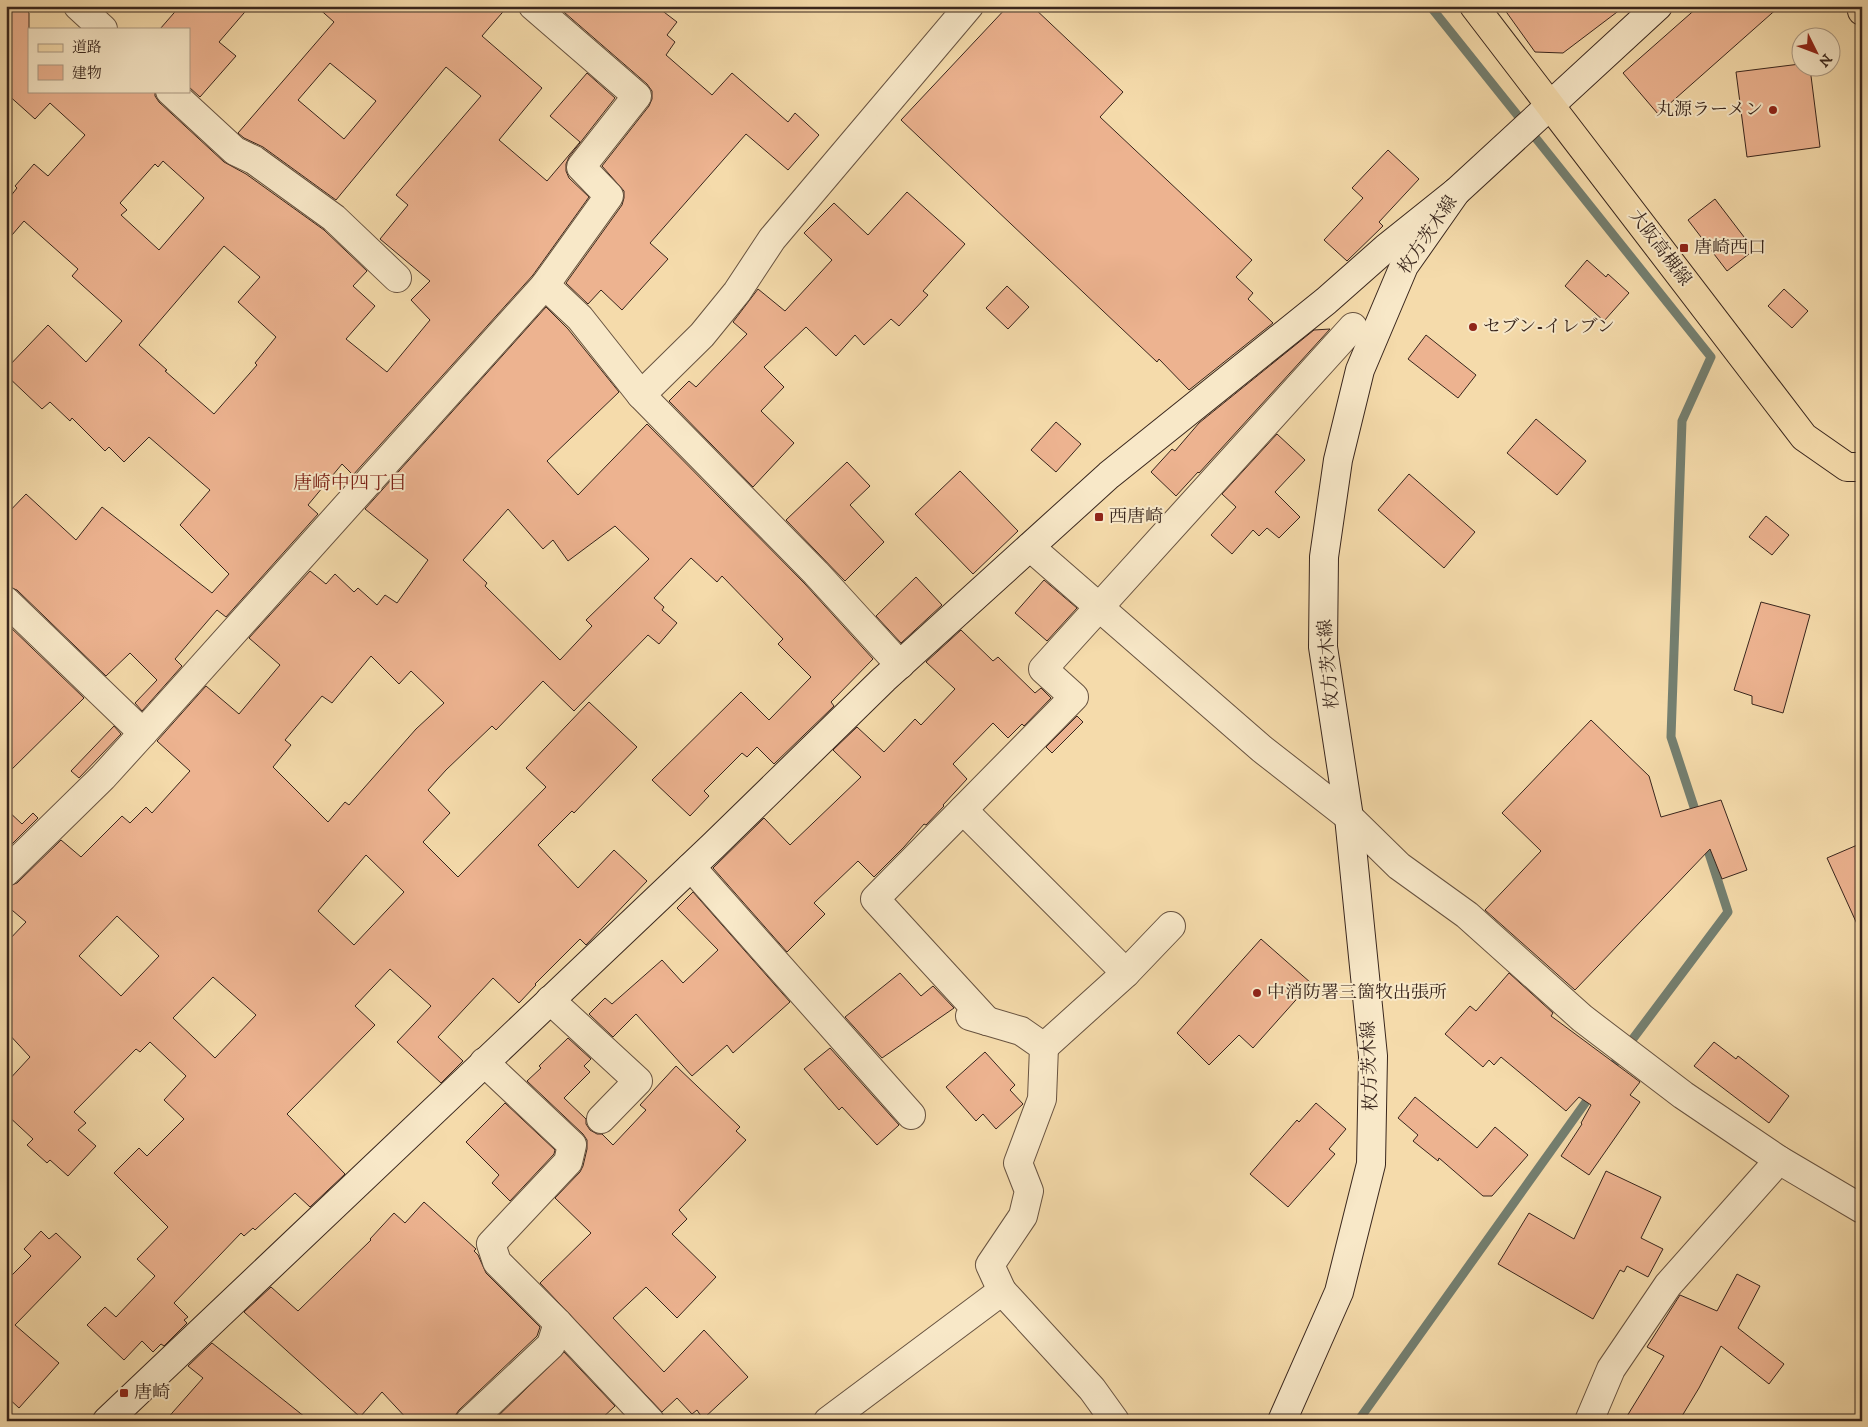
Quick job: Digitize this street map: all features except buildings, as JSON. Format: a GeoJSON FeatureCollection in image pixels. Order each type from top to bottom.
{"type":"FeatureCollection","features":[{"type":"Feature","properties":{"kind":"main road","name":"大阪高槻線"},"geometry":{"type":"LineString","coordinates":[[1474,6],[1804,437],[1847,467],[1862,467]]}},
{"type":"Feature","properties":{"kind":"main road"},"geometry":{"type":"LineString","coordinates":[[1861,6],[1862,11]]}},
{"type":"Feature","properties":{"kind":"street"},"geometry":{"type":"LineString","coordinates":[[78,6],[102,28]]}},
{"type":"Feature","properties":{"kind":"street"},"geometry":{"type":"LineString","coordinates":[[6,872],[103,777],[545,285],[609,196],[581,167],[637,96],[532,6]]}},
{"type":"Feature","properties":{"kind":"street"},"geometry":{"type":"LineString","coordinates":[[641,395],[702,335],[737,292],[778,232],[969,6]]}},
{"type":"Feature","properties":{"kind":"street","name":"枚方茨木線"},"geometry":{"type":"LineString","coordinates":[[1282,1421],[1339,1292],[1371,1164],[1373,1056],[1348,817],[1324,647],[1324,557],[1338,460],[1360,370],[1362,336],[1404,266],[1456,192],[1658,6]]}},
{"type":"Feature","properties":{"kind":"street"},"geometry":{"type":"LineString","coordinates":[[171,92],[235,151],[254,160],[334,218],[397,278]]}},
{"type":"Feature","properties":{"kind":"street"},"geometry":{"type":"LineString","coordinates":[[107,1421],[691,867],[900,665],[1109,475],[1326,301],[1386,248],[1456,192]]}},
{"type":"Feature","properties":{"kind":"street"},"geometry":{"type":"LineString","coordinates":[[545,285],[580,318],[641,395],[816,573],[900,665]]}},
{"type":"Feature","properties":{"kind":"street"},"geometry":{"type":"LineString","coordinates":[[987,1021],[875,899],[1074,697],[1043,670],[1100,608],[1362,336],[1326,301]]}},
{"type":"Feature","properties":{"kind":"street"},"geometry":{"type":"LineString","coordinates":[[1030,547],[1262,749],[1348,817],[1399,866],[1467,915],[1582,1018],[1683,1095],[1779,1160],[1862,1209]]}},
{"type":"Feature","properties":{"kind":"street"},"geometry":{"type":"LineString","coordinates":[[6,601],[143,733]]}},
{"type":"Feature","properties":{"kind":"street"},"geometry":{"type":"LineString","coordinates":[[963,810],[1126,973]]}},
{"type":"Feature","properties":{"kind":"street"},"geometry":{"type":"LineString","coordinates":[[691,867],[911,1115]]}},
{"type":"Feature","properties":{"kind":"street"},"geometry":{"type":"LineString","coordinates":[[1115,1421],[1092,1389],[1002,1291],[990,1265],[1023,1216],[1029,1191],[1018,1163],[1042,1099],[1044,1047],[1126,973],[1171,926]]}},
{"type":"Feature","properties":{"kind":"street"},"geometry":{"type":"LineString","coordinates":[[550,1000],[638,1081],[601,1119]]}},
{"type":"Feature","properties":{"kind":"street"},"geometry":{"type":"LineString","coordinates":[[952,1010],[1021,1031],[1044,1047]]}},
{"type":"Feature","properties":{"kind":"street"},"geometry":{"type":"LineString","coordinates":[[484,1062],[572,1145],[568,1162],[491,1244],[497,1262],[558,1323],[650,1421]]}},
{"type":"Feature","properties":{"kind":"street"},"geometry":{"type":"LineString","coordinates":[[1589,1421],[1611,1369],[1668,1285],[1779,1160]]}},
{"type":"Feature","properties":{"kind":"street"},"geometry":{"type":"LineString","coordinates":[[828,1421],[1002,1291]]}},
{"type":"Feature","properties":{"kind":"street"},"geometry":{"type":"LineString","coordinates":[[470,1421],[551,1345],[558,1323]]}},
{"type":"Feature","properties":{"kind":"waterway"},"geometry":{"type":"LineString","coordinates":[[1430,6],[1711,357],[1682,421],[1671,737],[1698,819]]}},
{"type":"Feature","properties":{"kind":"waterway"},"geometry":{"type":"LineString","coordinates":[[1608,1072],[1728,912],[1705,841]]}},
{"type":"Feature","properties":{"kind":"waterway"},"geometry":{"type":"LineString","coordinates":[[1358,1421],[1593,1092]]}},
{"type":"Feature","properties":{"kind":"place","name":"丸源ラーメン"},"geometry":{"type":"Point","coordinates":[1773,110]}},
{"type":"Feature","properties":{"kind":"place","name":"唐崎西口"},"geometry":{"type":"Point","coordinates":[1684,248]}},
{"type":"Feature","properties":{"kind":"place","name":"セブン-イレブン"},"geometry":{"type":"Point","coordinates":[1473,327]}},
{"type":"Feature","properties":{"kind":"place","name":"西唐崎"},"geometry":{"type":"Point","coordinates":[1099,517]}},
{"type":"Feature","properties":{"kind":"place","name":"中消防署三箇牧出張所"},"geometry":{"type":"Point","coordinates":[1257,993]}},
{"type":"Feature","properties":{"kind":"place","name":"唐崎"},"geometry":{"type":"Point","coordinates":[124,1393]}},
{"type":"Feature","properties":{"kind":"district","name":"唐崎中四丁目"},"geometry":{"type":"Point","coordinates":[350,483]}}]}
